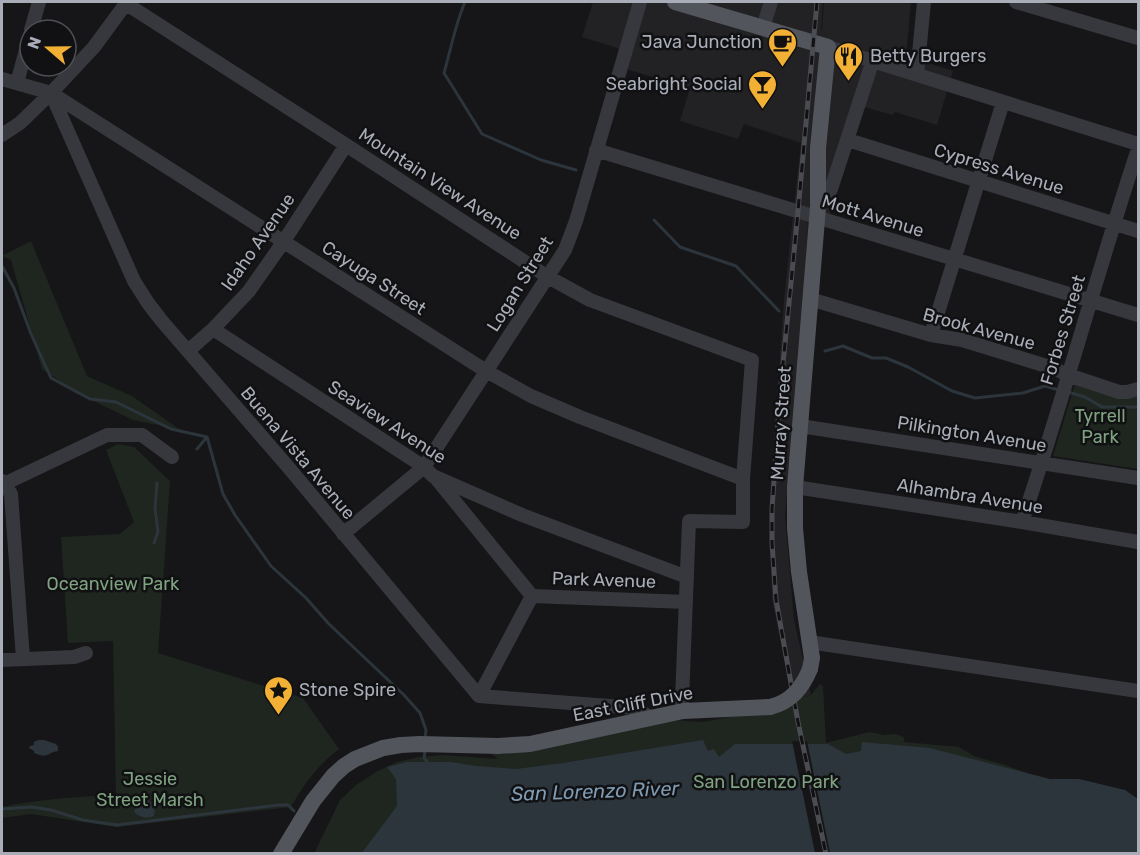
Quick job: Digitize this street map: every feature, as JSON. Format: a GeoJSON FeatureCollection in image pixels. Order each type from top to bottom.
{"type":"FeatureCollection","features":[{"type":"Feature","properties":{"kind":"main road"},"geometry":{"type":"LineString","coordinates":[[675,2],[828,47]]}},
{"type":"Feature","properties":{"kind":"main road","name":"Murray Street"},"geometry":{"type":"LineString","coordinates":[[809,642],[795,528],[795,487],[818,212],[818,148],[828,47]]}},
{"type":"Feature","properties":{"kind":"main road","name":"East Cliff Drive"},"geometry":{"type":"LineString","coordinates":[[281,854],[323,788],[344,766],[366,754],[401,745],[530,744],[683,711],[780,705],[800,688],[810,669],[812,658],[809,642]]}},
{"type":"Feature","properties":{"kind":"street"},"geometry":{"type":"LineString","coordinates":[[34,18],[39,2]]}},
{"type":"Feature","properties":{"kind":"street"},"geometry":{"type":"LineString","coordinates":[[2,135],[20,123],[94,47],[126,2]]}},
{"type":"Feature","properties":{"kind":"street","name":"Mountain View Avenue"},"geometry":{"type":"LineString","coordinates":[[126,2],[548,277],[590,300],[752,360],[743,479]]}},
{"type":"Feature","properties":{"kind":"street","name":"Logan Street"},"geometry":{"type":"LineString","coordinates":[[343,534],[429,471],[486,371],[566,250],[640,2]]}},
{"type":"Feature","properties":{"kind":"street"},"geometry":{"type":"LineString","coordinates":[[763,27],[771,2]]}},
{"type":"Feature","properties":{"kind":"street"},"geometry":{"type":"LineString","coordinates":[[917,75],[924,2]]}},
{"type":"Feature","properties":{"kind":"street"},"geometry":{"type":"LineString","coordinates":[[1016,2],[1138,38]]}},
{"type":"Feature","properties":{"kind":"street"},"geometry":{"type":"LineString","coordinates":[[828,47],[1138,144]]}},
{"type":"Feature","properties":{"kind":"street","name":"Murray Street"},"geometry":{"type":"LineString","coordinates":[[818,212],[831,189],[873,60]]}},
{"type":"Feature","properties":{"kind":"street"},"geometry":{"type":"LineString","coordinates":[[17,83],[18,78]]}},
{"type":"Feature","properties":{"kind":"street","name":"Cayuga Street"},"geometry":{"type":"LineString","coordinates":[[2,79],[51,93],[486,371],[531,396],[743,479]]}},
{"type":"Feature","properties":{"kind":"street","name":"Buena Vista Avenue"},"geometry":{"type":"LineString","coordinates":[[51,93],[134,281],[148,303],[479,696]]}},
{"type":"Feature","properties":{"kind":"street"},"geometry":{"type":"LineString","coordinates":[[931,335],[1003,102]]}},
{"type":"Feature","properties":{"kind":"street","name":"Cypress Avenue"},"geometry":{"type":"LineString","coordinates":[[848,140],[1138,231]]}},
{"type":"Feature","properties":{"kind":"street","name":"Idaho Avenue"},"geometry":{"type":"LineString","coordinates":[[188,351],[213,329],[249,291],[346,145]]}},
{"type":"Feature","properties":{"kind":"street","name":"Forbes Street"},"geometry":{"type":"LineString","coordinates":[[1022,522],[1138,149]]}},
{"type":"Feature","properties":{"kind":"street","name":"Mott Avenue"},"geometry":{"type":"LineString","coordinates":[[596,150],[798,211],[818,212],[955,260],[1138,315]]}},
{"type":"Feature","properties":{"kind":"street","name":"Brook Avenue"},"geometry":{"type":"LineString","coordinates":[[810,299],[931,335],[962,340],[1053,368],[1119,392],[1138,389]]}},
{"type":"Feature","properties":{"kind":"street","name":"Seaview Avenue"},"geometry":{"type":"LineString","coordinates":[[213,329],[429,471],[522,515],[687,577]]}},
{"type":"Feature","properties":{"kind":"street","name":"Pilkington Avenue"},"geometry":{"type":"LineString","coordinates":[[800,426],[1138,478]]}},
{"type":"Feature","properties":{"kind":"street"},"geometry":{"type":"LineString","coordinates":[[23,659],[11,494],[2,483],[107,435],[142,435],[172,457]]}},
{"type":"Feature","properties":{"kind":"street","name":"Park Avenue"},"geometry":{"type":"LineString","coordinates":[[429,471],[532,596],[686,602]]}},
{"type":"Feature","properties":{"kind":"street"},"geometry":{"type":"LineString","coordinates":[[683,711],[690,521],[743,522],[743,479]]}},
{"type":"Feature","properties":{"kind":"street","name":"Alhambra Avenue"},"geometry":{"type":"LineString","coordinates":[[795,487],[1138,542]]}},
{"type":"Feature","properties":{"kind":"street"},"geometry":{"type":"LineString","coordinates":[[532,596],[479,696],[618,707],[643,720]]}},
{"type":"Feature","properties":{"kind":"street"},"geometry":{"type":"LineString","coordinates":[[809,642],[1138,691]]}},
{"type":"Feature","properties":{"kind":"street"},"geometry":{"type":"LineString","coordinates":[[2,660],[74,657],[86,653]]}},
{"type":"Feature","properties":{"kind":"shaded area"},"geometry":{"type":"Polygon","coordinates":[[[593,2],[823,2],[822,31],[824,2],[911,2],[906,56],[953,71],[937,125],[895,112],[893,115],[864,107],[829,217],[805,211],[808,226],[803,308],[785,516],[794,620],[811,695],[793,701],[772,599],[770,510],[784,299],[801,143],[744,124],[738,139],[680,121],[690,88],[623,68],[627,51],[582,37],[593,2]]]}},
{"type":"Feature","properties":{"kind":"green space"},"geometry":{"type":"Polygon","coordinates":[[[31,241],[87,376],[132,396],[179,429],[133,420],[77,393],[42,369],[11,260],[2,256],[31,241]]]}},
{"type":"Feature","properties":{"kind":"green space","name":"Tyrrell Park"},"geometry":{"type":"Polygon","coordinates":[[[1076,381],[1138,394],[1138,469],[1053,456],[1076,381]]]}},
{"type":"Feature","properties":{"kind":"green space","name":"Oceanview Park"},"geometry":{"type":"Polygon","coordinates":[[[118,444],[134,447],[170,481],[158,653],[303,698],[339,749],[312,775],[291,807],[116,827],[31,814],[2,818],[2,807],[16,804],[116,795],[113,641],[68,643],[61,537],[120,534],[134,522],[106,450],[118,444]]]}},
{"type":"Feature","properties":{"kind":"green space","name":"San Lorenzo Park"},"geometry":{"type":"Polygon","coordinates":[[[820,684],[823,686],[826,743],[869,732],[884,735],[895,734],[904,737],[904,742],[959,747],[974,756],[1035,776],[839,853],[314,854],[340,800],[356,785],[397,762],[443,755],[498,759],[492,754],[504,754],[675,720],[703,722],[769,709],[811,695],[820,684]]]}},
{"type":"Feature","properties":{"kind":"water"},"geometry":{"type":"Polygon","coordinates":[[[38,740],[56,744],[58,751],[45,756],[34,753],[29,748],[38,740]]]}},
{"type":"Feature","properties":{"kind":"water","name":"San Lorenzo Park"},"geometry":{"type":"Polygon","coordinates":[[[703,740],[708,751],[714,749],[719,757],[735,744],[828,744],[846,754],[861,751],[862,742],[930,748],[1050,779],[1079,779],[1125,790],[1138,799],[1138,853],[361,854],[397,806],[396,779],[387,767],[407,762],[451,762],[516,769],[703,740]]]}},
{"type":"Feature","properties":{"kind":"water"},"geometry":{"type":"Polygon","coordinates":[[[146,799],[153,806],[154,816],[139,816],[134,812],[136,807],[146,799]]]}},
{"type":"Feature","properties":{"kind":"pier"},"geometry":{"type":"Polygon","coordinates":[[[792,741],[807,741],[830,853],[815,853],[792,741]]]}},
{"type":"Feature","properties":{"kind":"waterway"},"geometry":{"type":"LineString","coordinates":[[465,2],[444,73],[482,134],[541,160],[576,170]]}},
{"type":"Feature","properties":{"kind":"waterway"},"geometry":{"type":"LineString","coordinates":[[654,220],[680,247],[736,266],[779,311]]}},
{"type":"Feature","properties":{"kind":"waterway"},"geometry":{"type":"LineString","coordinates":[[2,266],[14,288],[51,378],[90,399],[116,402],[171,429],[207,437],[223,494],[271,566],[404,695],[420,713],[426,730],[425,738]]}},
{"type":"Feature","properties":{"kind":"waterway"},"geometry":{"type":"LineString","coordinates":[[825,351],[843,346],[872,358],[886,358],[952,391],[975,398],[1023,393],[1045,386],[1059,390]]}},
{"type":"Feature","properties":{"kind":"waterway"},"geometry":{"type":"LineString","coordinates":[[1068,392],[1085,397],[1102,407],[1138,407]]}},
{"type":"Feature","properties":{"kind":"waterway"},"geometry":{"type":"LineString","coordinates":[[197,449],[207,437]]}},
{"type":"Feature","properties":{"kind":"waterway"},"geometry":{"type":"LineString","coordinates":[[154,543],[158,532],[155,508],[157,483]]}},
{"type":"Feature","properties":{"kind":"waterway"},"geometry":{"type":"LineString","coordinates":[[425,751],[424,758],[429,764]]}},
{"type":"Feature","properties":{"kind":"waterway","name":"Jessie Street Marsh"},"geometry":{"type":"LineString","coordinates":[[2,809],[32,807],[83,820],[117,825],[278,805],[288,805],[294,811]]}},
{"type":"Feature","properties":{"kind":"railway"},"geometry":{"type":"LineString","coordinates":[[817,2],[780,394],[772,509],[772,543],[776,600],[798,722],[826,854]]}},
{"type":"Feature","properties":{"kind":"place","name":"Java Junction"},"geometry":{"type":"Point","coordinates":[783,68]}},
{"type":"Feature","properties":{"kind":"place","name":"Betty Burgers"},"geometry":{"type":"Point","coordinates":[849,82]}},
{"type":"Feature","properties":{"kind":"place","name":"Seabright Social"},"geometry":{"type":"Point","coordinates":[763,110]}},
{"type":"Feature","properties":{"kind":"place","name":"Stone Spire"},"geometry":{"type":"Point","coordinates":[278,716]}},
{"type":"Feature","properties":{"kind":"water label","name":"San Lorenzo River"},"geometry":{"type":"Point","coordinates":[595,791]}}]}
